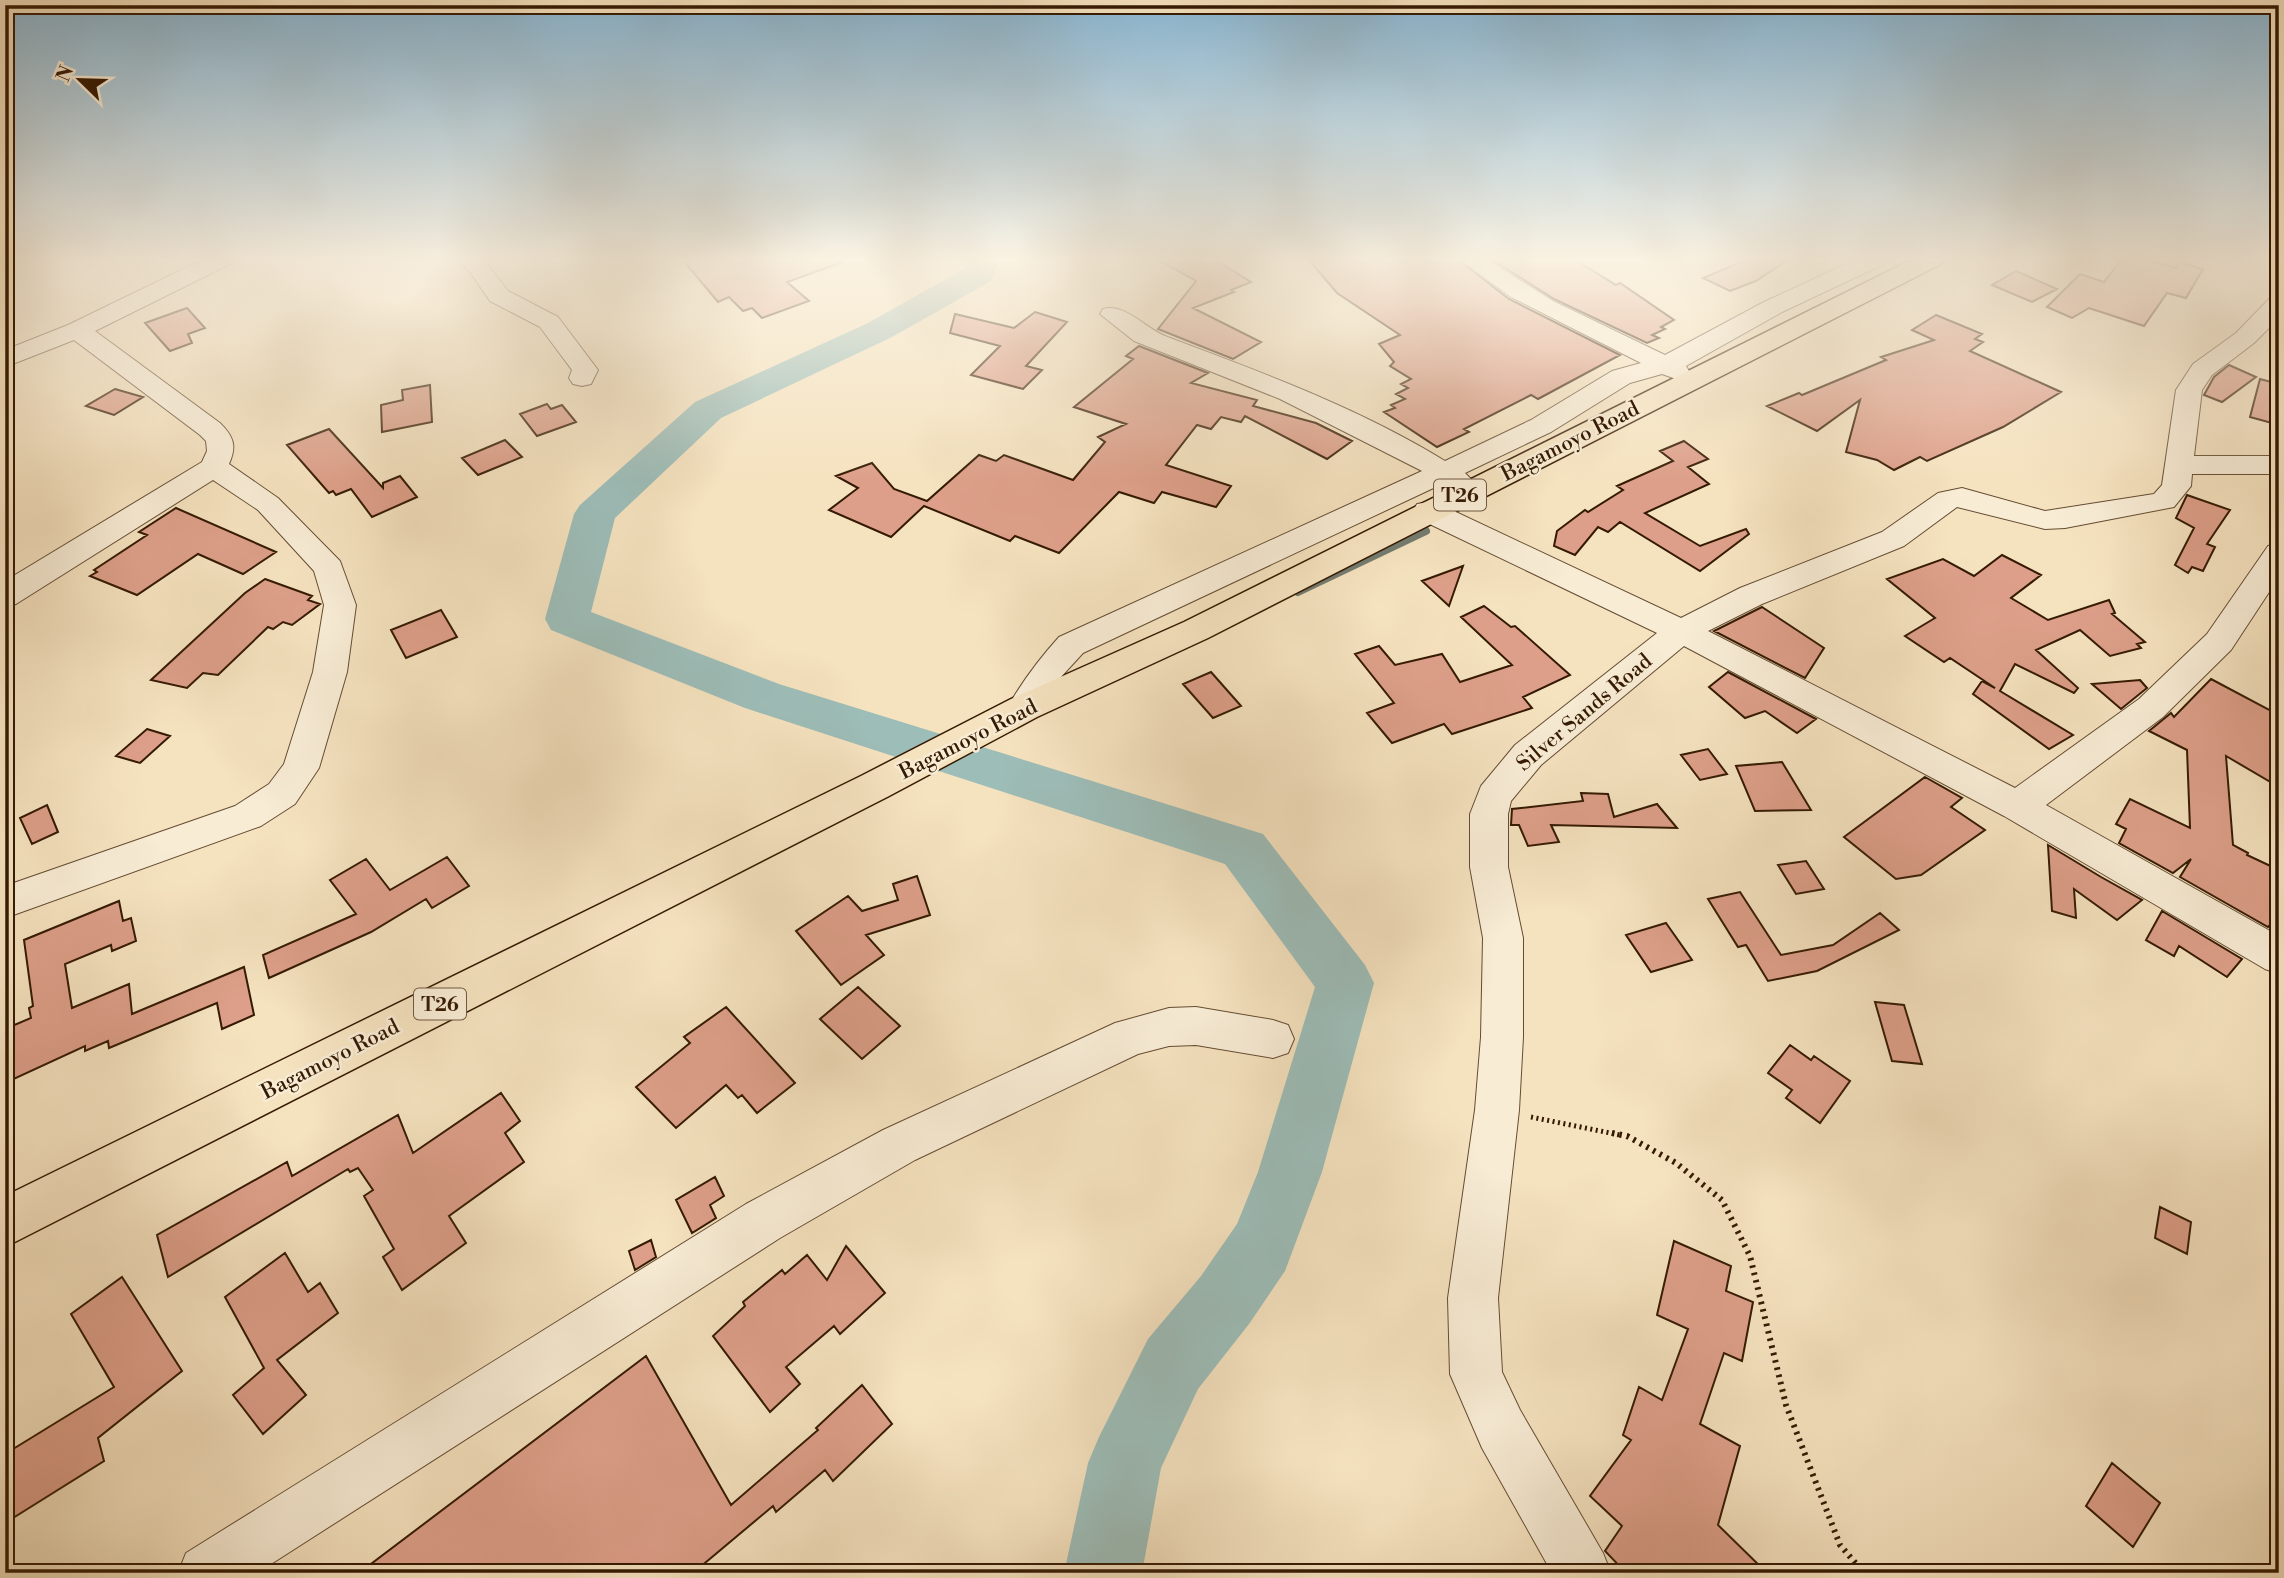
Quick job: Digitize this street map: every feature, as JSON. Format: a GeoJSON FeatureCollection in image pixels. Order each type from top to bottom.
{"type":"FeatureCollection","features":[{"type":"Feature","properties":{"kind":"highway","name":"Bagamoyo Road"},"geometry":{"type":"LineString","coordinates":[[5,1222],[988,730],[1024,708],[1196,630],[1785,333]]}},
{"type":"Feature","properties":{"kind":"street"},"geometry":{"type":"LineString","coordinates":[[5,359],[70,333]]}},
{"type":"Feature","properties":{"kind":"street"},"geometry":{"type":"LineString","coordinates":[[5,596],[214,467],[221,452],[220,439],[124,363],[81,333]]}},
{"type":"Feature","properties":{"kind":"street"},"geometry":{"type":"LineString","coordinates":[[557,333],[585,370],[582,378]]}},
{"type":"Feature","properties":{"kind":"street"},"geometry":{"type":"LineString","coordinates":[[1138,333],[1290,393],[1443,471],[1471,490]]}},
{"type":"Feature","properties":{"kind":"street"},"geometry":{"type":"LineString","coordinates":[[1597,333],[1693,379]]}},
{"type":"Feature","properties":{"kind":"street"},"geometry":{"type":"LineString","coordinates":[[1024,708],[1049,669],[1071,645],[1233,572],[1541,426],[1621,377],[1665,365],[1724,333]]}},
{"type":"Feature","properties":{"kind":"street","name":"Silver Sands Road"},"geometry":{"type":"LineString","coordinates":[[1583,1573],[1501,1429],[1476,1374],[1473,1298],[1497,1110],[1502,1037],[1503,938],[1489,867],[1489,814],[1494,796],[1528,755],[1681,631],[1751,596],[1893,539],[1948,499],[1962,497],[2026,517],[2065,519],[2164,501],[2176,486],[2189,390],[2202,370],[2250,333]]}},
{"type":"Feature","properties":{"kind":"street"},"geometry":{"type":"LineString","coordinates":[[2178,465],[2279,465]]}},
{"type":"Feature","properties":{"kind":"street"},"geometry":{"type":"LineString","coordinates":[[5,902],[248,816],[282,794],[301,768],[330,672],[340,605],[329,569],[268,504],[214,467]]}},
{"type":"Feature","properties":{"kind":"street"},"geometry":{"type":"LineString","coordinates":[[1428,511],[1681,631],[2017,806],[2279,957]]}},
{"type":"Feature","properties":{"kind":"street"},"geometry":{"type":"LineString","coordinates":[[2017,806],[2160,698],[2219,642],[2279,553]]}},
{"type":"Feature","properties":{"kind":"street"},"geometry":{"type":"LineString","coordinates":[[206,1573],[762,1221],[899,1145],[1129,1037],[1169,1027],[1196,1026],[1273,1039]]}},
{"type":"Feature","properties":{"kind":"path"},"geometry":{"type":"LineString","coordinates":[[1497,1110],[1627,1136],[1676,1163],[1722,1200],[1750,1256],[1786,1405],[1840,1545],[1864,1573]]}},
{"type":"Feature","properties":{"kind":"building"},"geometry":{"type":"Polygon","coordinates":[[[154,333],[192,333],[188,334],[192,343],[170,351],[154,333]]]}},
{"type":"Feature","properties":{"kind":"building"},"geometry":{"type":"Polygon","coordinates":[[[950,333],[1057,333],[1026,366],[1042,370],[1023,389],[971,375],[1000,346],[950,333]]]}},
{"type":"Feature","properties":{"kind":"building"},"geometry":{"type":"Polygon","coordinates":[[[1167,333],[1242,333],[1261,342],[1233,359],[1167,333]]]}},
{"type":"Feature","properties":{"kind":"building"},"geometry":{"type":"Polygon","coordinates":[[[1396,333],[1576,333],[1620,355],[1538,399],[1531,395],[1464,429],[1469,432],[1437,447],[1384,412],[1395,408],[1391,405],[1405,399],[1396,394],[1408,388],[1401,384],[1411,379],[1390,366],[1394,362],[1379,344],[1400,335],[1396,333]]]}},
{"type":"Feature","properties":{"kind":"building"},"geometry":{"type":"Polygon","coordinates":[[[1625,333],[1657,333],[1652,335],[1659,338],[1647,343],[1625,333]]]}},
{"type":"Feature","properties":{"kind":"building"},"geometry":{"type":"Polygon","coordinates":[[[1918,333],[1979,333],[1982,334],[1975,339],[1983,342],[1970,351],[2061,392],[2003,427],[1927,461],[1920,457],[1894,470],[1877,460],[1846,452],[1860,400],[1817,431],[1767,406],[1799,393],[1802,395],[1886,360],[1881,357],[1934,340],[1918,333]]]}},
{"type":"Feature","properties":{"kind":"building"},"geometry":{"type":"Polygon","coordinates":[[[1139,346],[1208,373],[1191,383],[1257,400],[1253,406],[1316,423],[1352,441],[1327,459],[1245,416],[1241,422],[1221,417],[1211,429],[1197,425],[1166,465],[1231,486],[1216,507],[1162,492],[1154,503],[1119,492],[1059,553],[1015,536],[1010,541],[924,506],[891,537],[829,510],[858,488],[836,476],[872,463],[894,489],[927,501],[979,455],[996,461],[1004,455],[1073,480],[1105,442],[1098,437],[1126,424],[1074,407],[1133,359],[1126,356],[1139,346]]]}},
{"type":"Feature","properties":{"kind":"building"},"geometry":{"type":"Polygon","coordinates":[[[2229,365],[2256,377],[2222,402],[2204,395],[2214,377],[2229,365]]]}},
{"type":"Feature","properties":{"kind":"building"},"geometry":{"type":"Polygon","coordinates":[[[2260,379],[2279,384],[2279,425],[2250,417],[2260,379]]]}},
{"type":"Feature","properties":{"kind":"building"},"geometry":{"type":"Polygon","coordinates":[[[430,385],[432,422],[382,432],[381,405],[403,400],[402,390],[430,385]]]}},
{"type":"Feature","properties":{"kind":"building"},"geometry":{"type":"Polygon","coordinates":[[[115,389],[143,397],[114,415],[86,406],[115,389]]]}},
{"type":"Feature","properties":{"kind":"building"},"geometry":{"type":"Polygon","coordinates":[[[547,404],[551,409],[562,405],[576,422],[537,436],[520,414],[547,404]]]}},
{"type":"Feature","properties":{"kind":"building"},"geometry":{"type":"Polygon","coordinates":[[[329,429],[383,488],[383,483],[400,476],[417,497],[372,517],[351,489],[336,495],[333,491],[329,493],[287,445],[329,429]]]}},
{"type":"Feature","properties":{"kind":"building"},"geometry":{"type":"Polygon","coordinates":[[[505,440],[522,457],[478,475],[462,458],[505,440]]]}},
{"type":"Feature","properties":{"kind":"building"},"geometry":{"type":"Polygon","coordinates":[[[1684,441],[1708,459],[1688,467],[1709,484],[1645,513],[1700,546],[1746,529],[1749,534],[1700,571],[1620,522],[1608,532],[1598,527],[1575,555],[1554,546],[1557,531],[1585,510],[1588,512],[1623,490],[1617,486],[1673,461],[1660,451],[1684,441]]]}},
{"type":"Feature","properties":{"kind":"building"},"geometry":{"type":"Polygon","coordinates":[[[2187,495],[2230,510],[2207,544],[2215,547],[2203,571],[2192,567],[2188,573],[2175,565],[2194,528],[2176,518],[2187,495]]]}},
{"type":"Feature","properties":{"kind":"building"},"geometry":{"type":"Polygon","coordinates":[[[176,508],[276,552],[243,574],[198,554],[137,595],[90,576],[97,572],[94,570],[147,535],[139,532],[176,508]]]}},
{"type":"Feature","properties":{"kind":"building"},"geometry":{"type":"Polygon","coordinates":[[[2002,555],[2041,575],[2011,598],[2048,620],[2109,600],[2115,613],[2112,614],[2145,642],[2137,644],[2141,648],[2110,656],[2080,630],[2036,650],[2078,688],[2074,693],[2015,664],[2000,691],[2073,735],[2049,749],[1973,694],[1982,681],[1995,688],[1950,658],[1944,662],[1905,636],[1935,618],[1887,579],[1943,559],[1974,576],[2002,555]]]}},
{"type":"Feature","properties":{"kind":"building"},"geometry":{"type":"Polygon","coordinates":[[[1463,566],[1449,606],[1422,581],[1463,566]]]}},
{"type":"Feature","properties":{"kind":"building"},"geometry":{"type":"Polygon","coordinates":[[[265,579],[312,596],[308,600],[320,604],[292,625],[283,622],[273,629],[268,627],[218,675],[203,673],[187,688],[151,680],[245,593],[265,579]]]}},
{"type":"Feature","properties":{"kind":"building"},"geometry":{"type":"Polygon","coordinates":[[[1484,606],[1511,627],[1515,626],[1570,675],[1523,697],[1532,708],[1452,734],[1444,724],[1392,743],[1367,713],[1394,703],[1355,654],[1379,646],[1395,665],[1442,654],[1460,682],[1512,665],[1461,617],[1484,606]]]}},
{"type":"Feature","properties":{"kind":"building"},"geometry":{"type":"Polygon","coordinates":[[[1762,607],[1824,648],[1805,678],[1714,631],[1762,607]]]}},
{"type":"Feature","properties":{"kind":"building"},"geometry":{"type":"Polygon","coordinates":[[[441,610],[457,637],[406,658],[391,630],[441,610]]]}},
{"type":"Feature","properties":{"kind":"building"},"geometry":{"type":"Polygon","coordinates":[[[1211,672],[1241,706],[1213,718],[1183,684],[1211,672]]]}},
{"type":"Feature","properties":{"kind":"building"},"geometry":{"type":"Polygon","coordinates":[[[1728,672],[1816,719],[1797,733],[1765,711],[1745,718],[1709,687],[1728,672]]]}},
{"type":"Feature","properties":{"kind":"building"},"geometry":{"type":"Polygon","coordinates":[[[2211,679],[2279,715],[2279,787],[2226,756],[2233,845],[2248,853],[2247,855],[2279,870],[2279,929],[2270,925],[2268,927],[2180,877],[2191,859],[2173,873],[2119,843],[2126,829],[2116,824],[2130,799],[2190,828],[2187,750],[2149,731],[2171,713],[2174,717],[2211,679]]]}},
{"type":"Feature","properties":{"kind":"building"},"geometry":{"type":"Polygon","coordinates":[[[2140,680],[2147,688],[2121,709],[2092,684],[2140,680]]]}},
{"type":"Feature","properties":{"kind":"building"},"geometry":{"type":"Polygon","coordinates":[[[147,729],[170,736],[140,763],[116,756],[147,729]]]}},
{"type":"Feature","properties":{"kind":"building"},"geometry":{"type":"Polygon","coordinates":[[[1708,749],[1727,774],[1700,780],[1681,755],[1708,749]]]}},
{"type":"Feature","properties":{"kind":"building"},"geometry":{"type":"Polygon","coordinates":[[[1782,762],[1811,810],[1755,811],[1736,766],[1782,762]]]}},
{"type":"Feature","properties":{"kind":"building"},"geometry":{"type":"Polygon","coordinates":[[[1925,777],[1962,798],[1951,807],[1985,830],[1921,875],[1896,879],[1844,837],[1925,777]]]}},
{"type":"Feature","properties":{"kind":"building"},"geometry":{"type":"Polygon","coordinates":[[[1581,793],[1608,794],[1614,817],[1657,804],[1677,828],[1551,825],[1559,842],[1528,846],[1519,825],[1511,825],[1512,809],[1583,801],[1581,793]]]}},
{"type":"Feature","properties":{"kind":"building"},"geometry":{"type":"Polygon","coordinates":[[[47,805],[58,832],[32,844],[20,818],[47,805]]]}},
{"type":"Feature","properties":{"kind":"building"},"geometry":{"type":"Polygon","coordinates":[[[2048,845],[2142,900],[2117,920],[2074,889],[2076,918],[2052,911],[2048,845]]]}},
{"type":"Feature","properties":{"kind":"building"},"geometry":{"type":"Polygon","coordinates":[[[447,857],[469,886],[432,908],[426,899],[371,932],[269,978],[263,955],[356,914],[330,880],[366,859],[390,890],[447,857]]]}},
{"type":"Feature","properties":{"kind":"building"},"geometry":{"type":"Polygon","coordinates":[[[1806,861],[1824,889],[1796,894],[1778,865],[1806,861]]]}},
{"type":"Feature","properties":{"kind":"building"},"geometry":{"type":"Polygon","coordinates":[[[917,876],[930,915],[866,935],[884,955],[841,985],[796,931],[848,896],[862,911],[898,900],[893,884],[917,876]]]}},
{"type":"Feature","properties":{"kind":"building"},"geometry":{"type":"Polygon","coordinates":[[[1740,892],[1781,955],[1833,945],[1880,913],[1899,930],[1817,971],[1768,981],[1746,945],[1738,947],[1708,899],[1740,892]]]}},
{"type":"Feature","properties":{"kind":"building"},"geometry":{"type":"Polygon","coordinates":[[[119,901],[123,921],[131,918],[136,941],[112,951],[111,945],[65,964],[72,1008],[129,984],[132,1014],[244,967],[254,1015],[222,1029],[217,1003],[109,1048],[108,1041],[85,1051],[85,1046],[5,1083],[5,1029],[31,1018],[29,1008],[33,1006],[24,940],[119,901]]]}},
{"type":"Feature","properties":{"kind":"building"},"geometry":{"type":"Polygon","coordinates":[[[2162,911],[2242,959],[2227,977],[2179,946],[2174,956],[2146,940],[2162,911]]]}},
{"type":"Feature","properties":{"kind":"building"},"geometry":{"type":"Polygon","coordinates":[[[1666,923],[1692,960],[1651,972],[1626,935],[1666,923]]]}},
{"type":"Feature","properties":{"kind":"building"},"geometry":{"type":"Polygon","coordinates":[[[858,987],[900,1026],[862,1059],[820,1019],[858,987]]]}},
{"type":"Feature","properties":{"kind":"building"},"geometry":{"type":"Polygon","coordinates":[[[1875,1002],[1904,1005],[1922,1064],[1892,1061],[1875,1002]]]}},
{"type":"Feature","properties":{"kind":"building"},"geometry":{"type":"Polygon","coordinates":[[[726,1007],[795,1083],[757,1113],[742,1095],[738,1098],[726,1085],[676,1128],[636,1087],[690,1043],[684,1037],[726,1007]]]}},
{"type":"Feature","properties":{"kind":"building"},"geometry":{"type":"Polygon","coordinates":[[[1790,1045],[1811,1060],[1814,1056],[1850,1081],[1820,1123],[1786,1098],[1792,1090],[1768,1073],[1790,1045]]]}},
{"type":"Feature","properties":{"kind":"building"},"geometry":{"type":"Polygon","coordinates":[[[501,1093],[520,1121],[505,1133],[524,1162],[449,1216],[466,1243],[402,1290],[383,1257],[394,1249],[364,1196],[373,1190],[358,1168],[350,1172],[348,1169],[168,1277],[157,1235],[287,1162],[292,1176],[398,1115],[413,1153],[501,1093]]]}},
{"type":"Feature","properties":{"kind":"building"},"geometry":{"type":"Polygon","coordinates":[[[715,1177],[724,1196],[710,1205],[716,1218],[692,1233],[676,1200],[715,1177]]]}},
{"type":"Feature","properties":{"kind":"building"},"geometry":{"type":"Polygon","coordinates":[[[2160,1207],[2191,1222],[2187,1254],[2155,1238],[2160,1207]]]}},
{"type":"Feature","properties":{"kind":"building"},"geometry":{"type":"Polygon","coordinates":[[[651,1240],[656,1257],[635,1270],[629,1251],[651,1240]]]}},
{"type":"Feature","properties":{"kind":"building"},"geometry":{"type":"Polygon","coordinates":[[[1674,1241],[1731,1266],[1726,1291],[1753,1302],[1742,1361],[1724,1353],[1700,1424],[1740,1446],[1718,1525],[1767,1573],[1626,1573],[1605,1551],[1622,1526],[1590,1496],[1631,1440],[1623,1435],[1639,1387],[1662,1400],[1688,1329],[1657,1315],[1674,1241]]]}},
{"type":"Feature","properties":{"kind":"building"},"geometry":{"type":"Polygon","coordinates":[[[846,1246],[885,1293],[840,1334],[834,1326],[786,1367],[800,1384],[770,1412],[713,1336],[745,1306],[743,1302],[782,1270],[785,1274],[807,1255],[827,1280],[846,1246]]]}},
{"type":"Feature","properties":{"kind":"building"},"geometry":{"type":"Polygon","coordinates":[[[285,1253],[308,1292],[320,1283],[338,1313],[277,1360],[306,1395],[263,1434],[233,1395],[264,1368],[225,1297],[285,1253]]]}},
{"type":"Feature","properties":{"kind":"building"},"geometry":{"type":"Polygon","coordinates":[[[122,1277],[182,1371],[98,1438],[104,1461],[5,1523],[5,1454],[114,1387],[71,1314],[122,1277]]]}},
{"type":"Feature","properties":{"kind":"building"},"geometry":{"type":"Polygon","coordinates":[[[646,1356],[731,1505],[818,1430],[816,1428],[862,1385],[892,1424],[833,1481],[825,1470],[776,1512],[773,1506],[693,1573],[359,1573],[646,1356]]]}},
{"type":"Feature","properties":{"kind":"building"},"geometry":{"type":"Polygon","coordinates":[[[2112,1463],[2160,1503],[2133,1547],[2086,1506],[2112,1463]]]}},
{"type":"Feature","properties":{"kind":"waterway"},"geometry":{"type":"LineString","coordinates":[[874,333],[708,410],[595,514],[567,619],[762,696],[1244,849],[1345,983],[1290,1172],[1261,1247],[1225,1300],[1173,1364],[1125,1463],[1103,1573]]}},
{"type":"Feature","properties":{"kind":"waterway"},"geometry":{"type":"LineString","coordinates":[[1298,592],[1426,531]]}}]}
